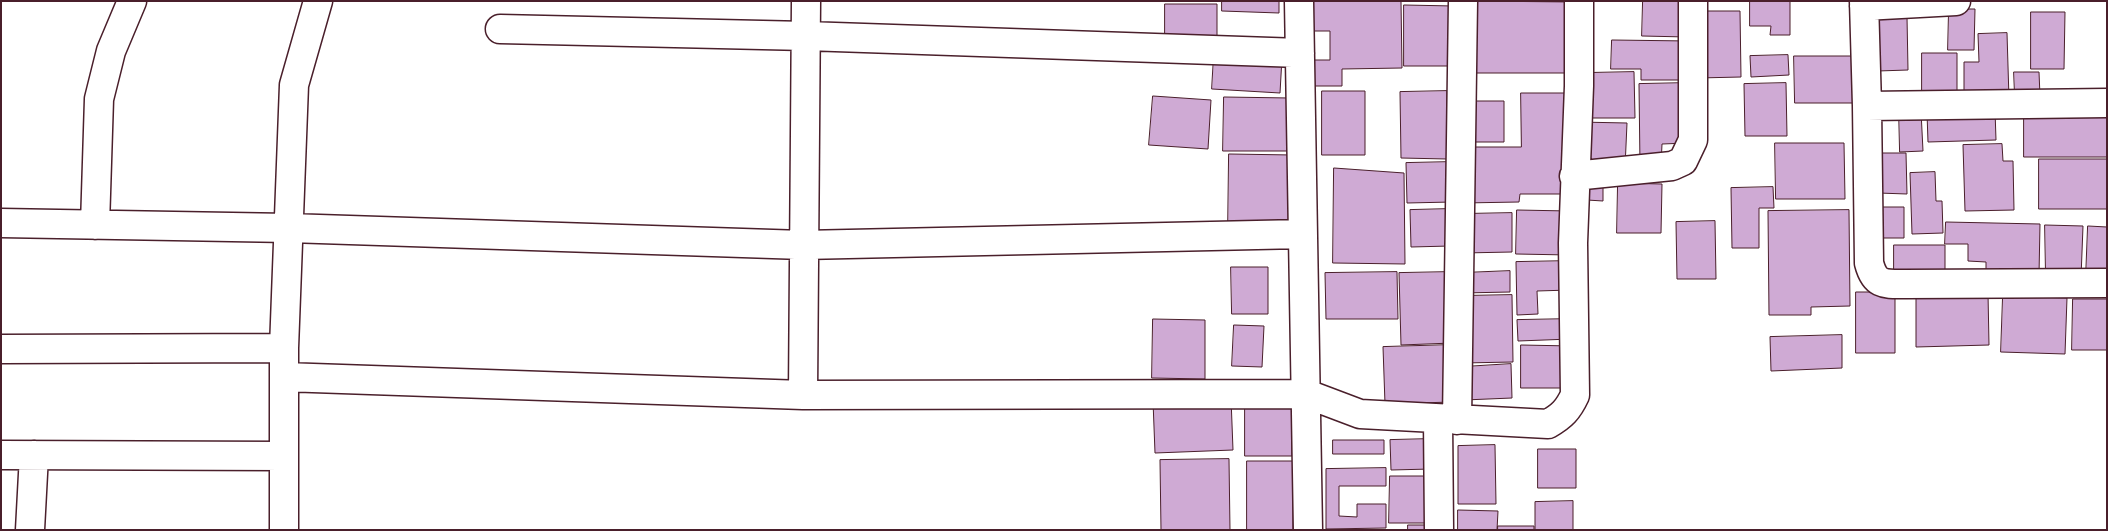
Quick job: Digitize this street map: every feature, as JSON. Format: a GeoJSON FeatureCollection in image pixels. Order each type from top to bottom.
{"type":"FeatureCollection","features":[{"type":"Feature","properties":{"kind":"street"},"geometry":{"type":"LineString","coordinates":[[95,225],[99,99],[111,51],[132,1]]}},
{"type":"Feature","properties":{"kind":"street"},"geometry":{"type":"LineString","coordinates":[[284,530],[284,348],[294,85],[318,1]]}},
{"type":"Feature","properties":{"kind":"street"},"geometry":{"type":"LineString","coordinates":[[803,395],[806,1]]}},
{"type":"Feature","properties":{"kind":"street"},"geometry":{"type":"LineString","coordinates":[[1300,1],[1302,234],[1307,394],[1308,530]]}},
{"type":"Feature","properties":{"kind":"street"},"geometry":{"type":"LineString","coordinates":[[1439,530],[1447,420],[1463,1]]}},
{"type":"Feature","properties":{"kind":"street"},"geometry":{"type":"LineString","coordinates":[[284,377],[803,395],[1307,394],[1360,414],[1548,424],[1561,417],[1569,409],[1575,395],[1574,176],[1579,86],[1579,1]]}},
{"type":"Feature","properties":{"kind":"street"},"geometry":{"type":"LineString","coordinates":[[1574,176],[1672,166],[1683,161],[1693,140],[1694,1]]}},
{"type":"Feature","properties":{"kind":"street"},"geometry":{"type":"LineString","coordinates":[[1956,1],[1864,3],[1869,263],[1873,276],[1878,281],[1906,284],[2107,283]]}},
{"type":"Feature","properties":{"kind":"street"},"geometry":{"type":"LineString","coordinates":[[500,29],[806,36],[1300,52]]}},
{"type":"Feature","properties":{"kind":"street"},"geometry":{"type":"LineString","coordinates":[[1867,106],[2107,103]]}},
{"type":"Feature","properties":{"kind":"street"},"geometry":{"type":"LineString","coordinates":[[1,223],[288,228],[803,245],[1302,234]]}},
{"type":"Feature","properties":{"kind":"street"},"geometry":{"type":"LineString","coordinates":[[1,349],[284,348]]}},
{"type":"Feature","properties":{"kind":"street"},"geometry":{"type":"LineString","coordinates":[[1,455],[284,456]]}},
{"type":"Feature","properties":{"kind":"street"},"geometry":{"type":"LineString","coordinates":[[30,530],[34,455]]}},
{"type":"Feature","properties":{"kind":"building"},"geometry":{"type":"Polygon","coordinates":[[[1222,1],[1279,1],[1279,13],[1222,11],[1222,1]]]}},
{"type":"Feature","properties":{"kind":"building"},"geometry":{"type":"Polygon","coordinates":[[[1310,1],[1401,1],[1402,68],[1342,69],[1342,86],[1311,86],[1311,60],[1330,60],[1330,31],[1310,31],[1310,1]]]}},
{"type":"Feature","properties":{"kind":"building"},"geometry":{"type":"Polygon","coordinates":[[[1471,1],[1575,2],[1575,73],[1471,73],[1471,1]]]}},
{"type":"Feature","properties":{"kind":"building"},"geometry":{"type":"Polygon","coordinates":[[[1643,1],[1688,1],[1687,37],[1642,36],[1643,1]]]}},
{"type":"Feature","properties":{"kind":"building"},"geometry":{"type":"Polygon","coordinates":[[[1750,1],[1790,1],[1790,35],[1770,35],[1771,26],[1750,26],[1750,1]]]}},
{"type":"Feature","properties":{"kind":"building"},"geometry":{"type":"Polygon","coordinates":[[[1165,4],[1217,4],[1217,44],[1165,44],[1165,4]]]}},
{"type":"Feature","properties":{"kind":"building"},"geometry":{"type":"Polygon","coordinates":[[[1404,5],[1454,6],[1454,66],[1404,66],[1404,5]]]}},
{"type":"Feature","properties":{"kind":"building"},"geometry":{"type":"Polygon","coordinates":[[[1949,9],[1975,9],[1974,50],[1948,50],[1949,9]]]}},
{"type":"Feature","properties":{"kind":"building"},"geometry":{"type":"Polygon","coordinates":[[[1696,11],[1740,11],[1741,77],[1698,78],[1696,11]]]}},
{"type":"Feature","properties":{"kind":"building"},"geometry":{"type":"Polygon","coordinates":[[[2031,12],[2065,12],[2064,69],[2031,69],[2031,12]]]}},
{"type":"Feature","properties":{"kind":"building"},"geometry":{"type":"Polygon","coordinates":[[[1878,17],[1907,17],[1908,70],[1878,71],[1878,17]]]}},
{"type":"Feature","properties":{"kind":"building"},"geometry":{"type":"Polygon","coordinates":[[[2007,33],[2009,99],[1964,101],[1964,62],[1979,62],[1978,34],[2007,33]]]}},
{"type":"Feature","properties":{"kind":"building"},"geometry":{"type":"Polygon","coordinates":[[[1612,40],[1689,41],[1689,80],[1641,80],[1641,69],[1611,69],[1612,40]]]}},
{"type":"Feature","properties":{"kind":"building"},"geometry":{"type":"Polygon","coordinates":[[[1922,53],[1957,53],[1957,96],[1922,97],[1922,53]]]}},
{"type":"Feature","properties":{"kind":"building"},"geometry":{"type":"Polygon","coordinates":[[[1214,55],[1282,58],[1280,93],[1212,89],[1214,55]]]}},
{"type":"Feature","properties":{"kind":"building"},"geometry":{"type":"Polygon","coordinates":[[[1788,55],[1789,75],[1751,77],[1750,56],[1788,55]]]}},
{"type":"Feature","properties":{"kind":"building"},"geometry":{"type":"Polygon","coordinates":[[[1794,56],[1856,56],[1856,103],[1795,103],[1794,56]]]}},
{"type":"Feature","properties":{"kind":"building"},"geometry":{"type":"Polygon","coordinates":[[[1634,72],[1635,118],[1587,118],[1586,73],[1634,72]]]}},
{"type":"Feature","properties":{"kind":"building"},"geometry":{"type":"Polygon","coordinates":[[[2014,72],[2039,72],[2040,96],[2015,96],[2014,72]]]}},
{"type":"Feature","properties":{"kind":"building"},"geometry":{"type":"Polygon","coordinates":[[[1687,83],[1688,143],[1662,144],[1661,166],[1640,166],[1639,84],[1687,83]]]}},
{"type":"Feature","properties":{"kind":"building"},"geometry":{"type":"Polygon","coordinates":[[[1786,83],[1787,136],[1745,136],[1744,84],[1786,83]]]}},
{"type":"Feature","properties":{"kind":"building"},"geometry":{"type":"Polygon","coordinates":[[[1322,91],[1365,91],[1365,155],[1322,155],[1322,91]]]}},
{"type":"Feature","properties":{"kind":"building"},"geometry":{"type":"Polygon","coordinates":[[[1447,91],[1447,159],[1401,158],[1400,92],[1447,91]]]}},
{"type":"Feature","properties":{"kind":"building"},"geometry":{"type":"Polygon","coordinates":[[[1521,93],[1567,93],[1567,194],[1520,194],[1519,202],[1463,203],[1463,147],[1521,147],[1521,93]]]}},
{"type":"Feature","properties":{"kind":"building"},"geometry":{"type":"Polygon","coordinates":[[[1153,96],[1211,100],[1208,149],[1149,145],[1153,96]]]}},
{"type":"Feature","properties":{"kind":"building"},"geometry":{"type":"Polygon","coordinates":[[[1224,97],[1290,98],[1290,151],[1223,151],[1224,97]]]}},
{"type":"Feature","properties":{"kind":"building"},"geometry":{"type":"Polygon","coordinates":[[[1468,101],[1504,101],[1504,142],[1467,142],[1468,101]]]}},
{"type":"Feature","properties":{"kind":"building"},"geometry":{"type":"Polygon","coordinates":[[[1995,110],[1996,140],[1928,142],[1927,113],[1995,110]]]}},
{"type":"Feature","properties":{"kind":"building"},"geometry":{"type":"Polygon","coordinates":[[[1899,111],[1921,111],[1923,151],[1900,152],[1899,111]]]}},
{"type":"Feature","properties":{"kind":"building"},"geometry":{"type":"Polygon","coordinates":[[[2024,113],[2107,113],[2107,157],[2024,157],[2024,113]]]}},
{"type":"Feature","properties":{"kind":"building"},"geometry":{"type":"Polygon","coordinates":[[[1578,122],[1627,123],[1625,168],[1577,166],[1578,122]]]}},
{"type":"Feature","properties":{"kind":"building"},"geometry":{"type":"Polygon","coordinates":[[[1775,143],[1844,143],[1845,199],[1776,199],[1775,143]]]}},
{"type":"Feature","properties":{"kind":"building"},"geometry":{"type":"Polygon","coordinates":[[[2002,144],[2003,161],[2013,161],[2014,210],[1965,211],[1963,145],[2002,144]]]}},
{"type":"Feature","properties":{"kind":"building"},"geometry":{"type":"Polygon","coordinates":[[[1877,153],[1906,153],[1907,194],[1878,193],[1877,153]]]}},
{"type":"Feature","properties":{"kind":"building"},"geometry":{"type":"Polygon","coordinates":[[[1229,154],[1293,155],[1292,231],[1228,231],[1229,154]]]}},
{"type":"Feature","properties":{"kind":"building"},"geometry":{"type":"Polygon","coordinates":[[[2039,159],[2107,159],[2107,209],[2039,209],[2039,159]]]}},
{"type":"Feature","properties":{"kind":"building"},"geometry":{"type":"Polygon","coordinates":[[[1451,162],[1452,202],[1407,203],[1406,163],[1451,162]]]}},
{"type":"Feature","properties":{"kind":"building"},"geometry":{"type":"Polygon","coordinates":[[[1334,168],[1404,173],[1405,264],[1333,263],[1334,168]]]}},
{"type":"Feature","properties":{"kind":"building"},"geometry":{"type":"Polygon","coordinates":[[[1935,172],[1936,201],[1942,201],[1943,233],[1912,234],[1910,173],[1935,172]]]}},
{"type":"Feature","properties":{"kind":"building"},"geometry":{"type":"Polygon","coordinates":[[[1587,178],[1603,178],[1603,201],[1587,200],[1587,178]]]}},
{"type":"Feature","properties":{"kind":"building"},"geometry":{"type":"Polygon","coordinates":[[[1618,183],[1662,184],[1661,233],[1617,233],[1618,183]]]}},
{"type":"Feature","properties":{"kind":"building"},"geometry":{"type":"Polygon","coordinates":[[[1773,187],[1774,208],[1759,208],[1759,248],[1732,248],[1731,188],[1773,187]]]}},
{"type":"Feature","properties":{"kind":"building"},"geometry":{"type":"Polygon","coordinates":[[[1881,207],[1904,207],[1904,238],[1881,238],[1881,207]]]}},
{"type":"Feature","properties":{"kind":"building"},"geometry":{"type":"Polygon","coordinates":[[[1449,209],[1450,246],[1411,247],[1410,210],[1449,209]]]}},
{"type":"Feature","properties":{"kind":"building"},"geometry":{"type":"Polygon","coordinates":[[[1517,210],[1569,211],[1569,255],[1516,254],[1517,210]]]}},
{"type":"Feature","properties":{"kind":"building"},"geometry":{"type":"Polygon","coordinates":[[[1849,210],[1850,306],[1811,307],[1811,315],[1769,315],[1768,211],[1849,210]]]}},
{"type":"Feature","properties":{"kind":"building"},"geometry":{"type":"Polygon","coordinates":[[[1512,213],[1512,252],[1463,253],[1462,214],[1512,213]]]}},
{"type":"Feature","properties":{"kind":"building"},"geometry":{"type":"Polygon","coordinates":[[[1715,221],[1716,279],[1677,279],[1676,222],[1715,221]]]}},
{"type":"Feature","properties":{"kind":"building"},"geometry":{"type":"Polygon","coordinates":[[[1946,222],[2040,224],[2039,275],[1986,274],[1986,262],[1968,261],[1968,244],[1945,244],[1946,222]]]}},
{"type":"Feature","properties":{"kind":"building"},"geometry":{"type":"Polygon","coordinates":[[[2045,225],[2083,226],[2081,278],[2046,277],[2045,225]]]}},
{"type":"Feature","properties":{"kind":"building"},"geometry":{"type":"Polygon","coordinates":[[[2088,226],[2107,227],[2107,277],[2086,277],[2088,226]]]}},
{"type":"Feature","properties":{"kind":"building"},"geometry":{"type":"Polygon","coordinates":[[[1894,245],[1945,245],[1945,274],[1894,273],[1894,245]]]}},
{"type":"Feature","properties":{"kind":"building"},"geometry":{"type":"Polygon","coordinates":[[[1569,261],[1570,290],[1537,291],[1538,314],[1517,315],[1516,262],[1569,261]]]}},
{"type":"Feature","properties":{"kind":"building"},"geometry":{"type":"Polygon","coordinates":[[[1231,267],[1268,267],[1268,314],[1232,314],[1231,267]]]}},
{"type":"Feature","properties":{"kind":"building"},"geometry":{"type":"Polygon","coordinates":[[[1510,271],[1510,292],[1462,293],[1462,273],[1510,271]]]}},
{"type":"Feature","properties":{"kind":"building"},"geometry":{"type":"Polygon","coordinates":[[[1397,272],[1398,319],[1326,319],[1325,273],[1397,272]]]}},
{"type":"Feature","properties":{"kind":"building"},"geometry":{"type":"Polygon","coordinates":[[[1450,272],[1452,343],[1401,345],[1399,273],[1450,272]]]}},
{"type":"Feature","properties":{"kind":"building"},"geometry":{"type":"Polygon","coordinates":[[[1856,292],[1895,292],[1895,353],[1856,353],[1856,292]]]}},
{"type":"Feature","properties":{"kind":"building"},"geometry":{"type":"Polygon","coordinates":[[[1988,293],[1989,345],[1916,347],[1916,294],[1988,293]]]}},
{"type":"Feature","properties":{"kind":"building"},"geometry":{"type":"Polygon","coordinates":[[[1512,295],[1513,362],[1463,363],[1461,296],[1512,295]]]}},
{"type":"Feature","properties":{"kind":"building"},"geometry":{"type":"Polygon","coordinates":[[[2003,296],[2067,298],[2065,354],[2001,352],[2003,296]]]}},
{"type":"Feature","properties":{"kind":"building"},"geometry":{"type":"Polygon","coordinates":[[[2073,299],[2107,299],[2107,350],[2072,350],[2073,299]]]}},
{"type":"Feature","properties":{"kind":"building"},"geometry":{"type":"Polygon","coordinates":[[[1153,319],[1205,320],[1205,379],[1152,378],[1153,319]]]}},
{"type":"Feature","properties":{"kind":"building"},"geometry":{"type":"Polygon","coordinates":[[[1571,319],[1571,339],[1518,341],[1517,320],[1571,319]]]}},
{"type":"Feature","properties":{"kind":"building"},"geometry":{"type":"Polygon","coordinates":[[[1234,325],[1264,326],[1262,367],[1232,366],[1234,325]]]}},
{"type":"Feature","properties":{"kind":"building"},"geometry":{"type":"Polygon","coordinates":[[[1842,335],[1842,368],[1771,371],[1770,337],[1842,335]]]}},
{"type":"Feature","properties":{"kind":"building"},"geometry":{"type":"Polygon","coordinates":[[[1450,345],[1452,402],[1385,404],[1383,347],[1450,345]]]}},
{"type":"Feature","properties":{"kind":"building"},"geometry":{"type":"Polygon","coordinates":[[[1521,345],[1572,346],[1572,388],[1521,388],[1521,345]]]}},
{"type":"Feature","properties":{"kind":"building"},"geometry":{"type":"Polygon","coordinates":[[[1511,364],[1512,398],[1464,400],[1463,367],[1511,364]]]}},
{"type":"Feature","properties":{"kind":"building"},"geometry":{"type":"Polygon","coordinates":[[[1231,398],[1233,450],[1155,453],[1153,401],[1231,398]]]}},
{"type":"Feature","properties":{"kind":"building"},"geometry":{"type":"Polygon","coordinates":[[[1245,404],[1292,404],[1292,456],[1245,456],[1245,404]]]}},
{"type":"Feature","properties":{"kind":"building"},"geometry":{"type":"Polygon","coordinates":[[[1430,439],[1431,469],[1391,470],[1390,440],[1430,439]]]}},
{"type":"Feature","properties":{"kind":"building"},"geometry":{"type":"Polygon","coordinates":[[[1333,440],[1384,440],[1384,454],[1333,454],[1333,440]]]}},
{"type":"Feature","properties":{"kind":"building"},"geometry":{"type":"Polygon","coordinates":[[[1495,445],[1496,504],[1458,504],[1458,446],[1495,445]]]}},
{"type":"Feature","properties":{"kind":"building"},"geometry":{"type":"Polygon","coordinates":[[[1538,449],[1576,449],[1576,488],[1538,488],[1538,449]]]}},
{"type":"Feature","properties":{"kind":"building"},"geometry":{"type":"Polygon","coordinates":[[[1229,459],[1230,530],[1161,530],[1160,460],[1229,459]]]}},
{"type":"Feature","properties":{"kind":"building"},"geometry":{"type":"Polygon","coordinates":[[[1247,461],[1293,461],[1293,530],[1247,530],[1247,461]]]}},
{"type":"Feature","properties":{"kind":"building"},"geometry":{"type":"Polygon","coordinates":[[[1386,468],[1386,486],[1339,486],[1339,516],[1357,517],[1357,504],[1386,504],[1386,528],[1326,529],[1326,469],[1386,468]]]}},
{"type":"Feature","properties":{"kind":"building"},"geometry":{"type":"Polygon","coordinates":[[[1390,476],[1427,476],[1426,523],[1389,523],[1390,476]]]}},
{"type":"Feature","properties":{"kind":"building"},"geometry":{"type":"Polygon","coordinates":[[[1573,501],[1573,530],[1535,530],[1535,502],[1573,501]]]}},
{"type":"Feature","properties":{"kind":"building"},"geometry":{"type":"Polygon","coordinates":[[[1458,510],[1498,511],[1497,530],[1458,530],[1458,510]]]}},
{"type":"Feature","properties":{"kind":"building"},"geometry":{"type":"Polygon","coordinates":[[[1408,525],[1432,525],[1432,530],[1408,530],[1408,525]]]}},
{"type":"Feature","properties":{"kind":"building"},"geometry":{"type":"Polygon","coordinates":[[[1498,526],[1534,526],[1534,530],[1498,530],[1498,526]]]}}]}
